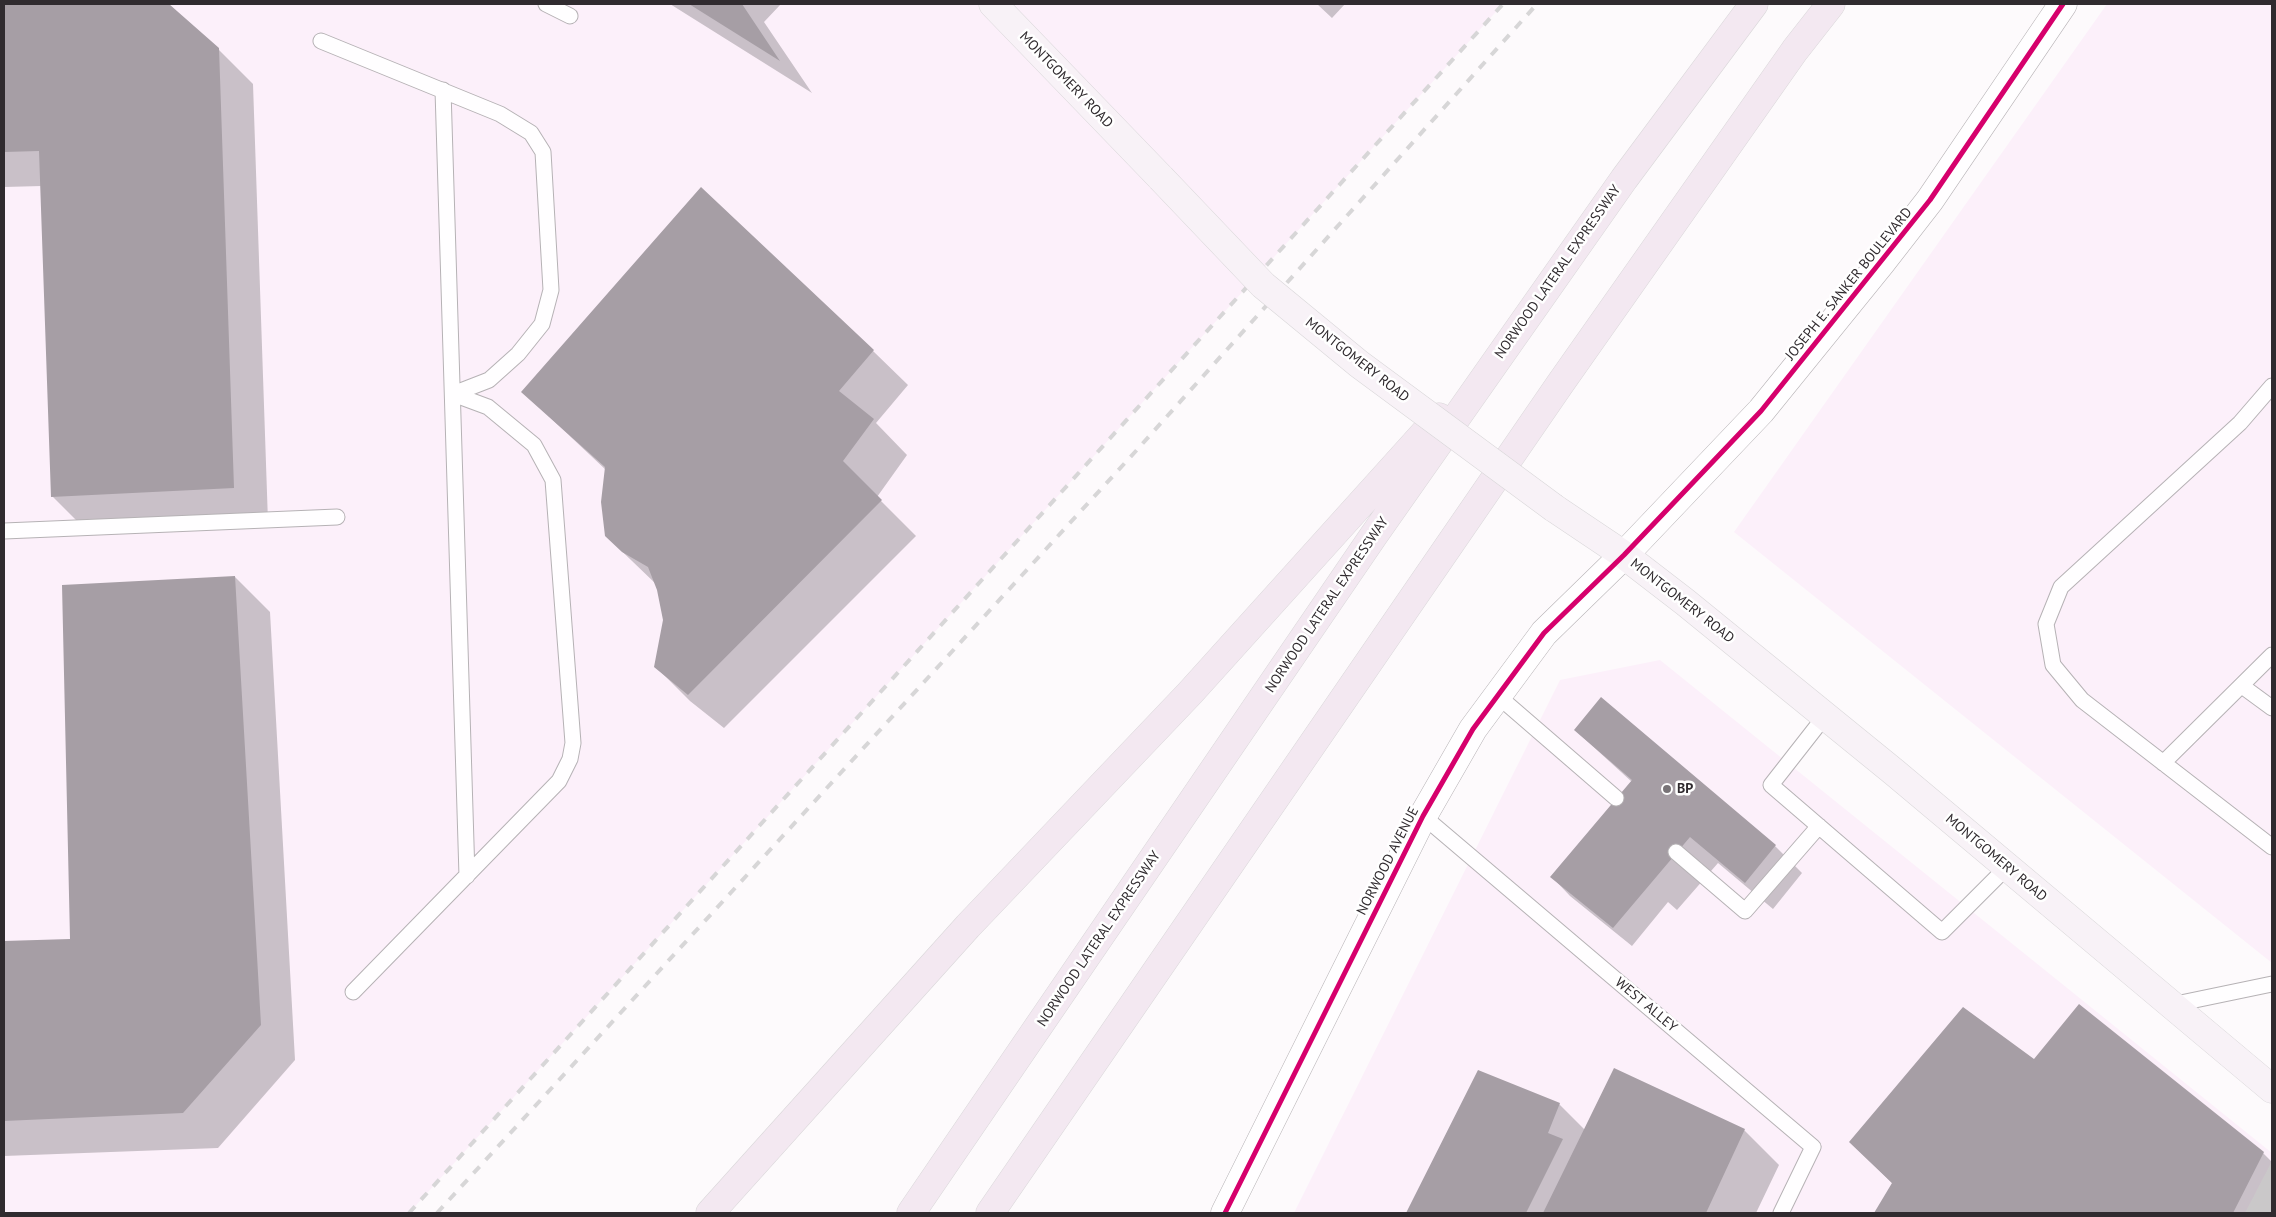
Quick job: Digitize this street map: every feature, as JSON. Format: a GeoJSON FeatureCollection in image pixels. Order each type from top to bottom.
{"type":"FeatureCollection","features":[{"type":"Feature","properties":{"kind":"highway","name":"NORWOOD LATERAL EXPRESSWAY"},"geometry":{"type":"LineString","coordinates":[[911,1213],[1374,535],[1624,179],[1754,4]]}},
{"type":"Feature","properties":{"kind":"highway"},"geometry":{"type":"LineString","coordinates":[[990,1213],[1560,384],[1795,50],[1831,4]]}},
{"type":"Feature","properties":{"kind":"highway"},"geometry":{"type":"LineString","coordinates":[[710,1213],[968,926],[1190,693],[1513,337]]}},
{"type":"Feature","properties":{"kind":"main road","name":"MONTGOMERY ROAD"},"geometry":{"type":"LineString","coordinates":[[993,4],[1263,285],[1359,364],[1554,508],[1624,555],[1825,716],[2272,1089]]}},
{"type":"Feature","properties":{"kind":"street","name":"JOSEPH E. SANKER BOULEVARD"},"geometry":{"type":"LineString","coordinates":[[1624,555],[1761,411],[1881,263],[1930,200],[2063,4]]}},
{"type":"Feature","properties":{"kind":"street","name":"NORWOOD AVENUE"},"geometry":{"type":"LineString","coordinates":[[1225,1213],[1423,816],[1473,729],[1544,633],[1624,555]]}},
{"type":"Feature","properties":{"kind":"lane"},"geometry":{"type":"LineString","coordinates":[[546,4],[570,16]]}},
{"type":"Feature","properties":{"kind":"lane"},"geometry":{"type":"LineString","coordinates":[[321,41],[500,114],[531,133],[543,152],[551,290],[542,324],[518,354],[489,380],[453,394]]}},
{"type":"Feature","properties":{"kind":"lane"},"geometry":{"type":"LineString","coordinates":[[443,90],[467,876]]}},
{"type":"Feature","properties":{"kind":"lane"},"geometry":{"type":"LineString","coordinates":[[2272,386],[2240,423],[2061,587],[2046,624],[2053,665],[2082,700],[2272,847]]}},
{"type":"Feature","properties":{"kind":"lane"},"geometry":{"type":"LineString","coordinates":[[353,992],[560,781],[570,759],[573,743],[553,480],[534,444],[488,406],[453,394]]}},
{"type":"Feature","properties":{"kind":"lane"},"geometry":{"type":"LineString","coordinates":[[4,531],[337,517]]}},
{"type":"Feature","properties":{"kind":"lane"},"geometry":{"type":"LineString","coordinates":[[2163,763],[2272,656]]}},
{"type":"Feature","properties":{"kind":"lane"},"geometry":{"type":"LineString","coordinates":[[2242,686],[2272,708]]}},
{"type":"Feature","properties":{"kind":"lane"},"geometry":{"type":"LineString","coordinates":[[1498,696],[1616,798]]}},
{"type":"Feature","properties":{"kind":"lane"},"geometry":{"type":"LineString","coordinates":[[1825,716],[1771,785],[1942,932],[2007,867]]}},
{"type":"Feature","properties":{"kind":"lane","name":"WEST ALLEY"},"geometry":{"type":"LineString","coordinates":[[1423,816],[1814,1147],[1781,1213]]}},
{"type":"Feature","properties":{"kind":"lane"},"geometry":{"type":"LineString","coordinates":[[1676,852],[1745,911],[1819,826]]}},
{"type":"Feature","properties":{"kind":"lane"},"geometry":{"type":"LineString","coordinates":[[2171,1005],[2272,984]]}},
{"type":"Feature","properties":{"kind":"shaded area"},"geometry":{"type":"Polygon","coordinates":[[[4,4],[1503,4],[409,1213],[4,1213],[4,4]]]}},
{"type":"Feature","properties":{"kind":"shaded area"},"geometry":{"type":"Polygon","coordinates":[[[2107,4],[2272,4],[2272,963],[1734,532],[2107,4]]]}},
{"type":"Feature","properties":{"kind":"shaded area"},"geometry":{"type":"Polygon","coordinates":[[[1660,660],[2272,1153],[2272,1161],[2245,1213],[1294,1213],[1560,680],[1660,660]]]}},
{"type":"Feature","properties":{"kind":"building"},"geometry":{"type":"Polygon","coordinates":[[[4,4],[169,4],[219,48],[234,488],[51,497],[39,151],[4,152],[4,4]]]}},
{"type":"Feature","properties":{"kind":"building"},"geometry":{"type":"Polygon","coordinates":[[[689,4],[742,4],[780,61],[689,4]]]}},
{"type":"Feature","properties":{"kind":"building"},"geometry":{"type":"Polygon","coordinates":[[[701,187],[874,350],[839,391],[874,419],[843,461],[882,500],[688,695],[654,667],[663,620],[657,590],[648,567],[622,552],[605,536],[601,502],[605,467],[521,392],[701,187]]]}},
{"type":"Feature","properties":{"kind":"building"},"geometry":{"type":"Polygon","coordinates":[[[235,576],[261,1025],[183,1113],[4,1121],[4,941],[70,939],[62,585],[235,576]]]}},
{"type":"Feature","properties":{"kind":"building","name":"BP"},"geometry":{"type":"Polygon","coordinates":[[[1601,697],[1776,845],[1745,883],[1690,837],[1613,928],[1550,877],[1632,780],[1574,730],[1601,697]]]}},
{"type":"Feature","properties":{"kind":"building"},"geometry":{"type":"Polygon","coordinates":[[[2079,1004],[2264,1152],[2233,1213],[1874,1213],[1892,1183],[1849,1142],[1963,1007],[2034,1059],[2079,1004]]]}},
{"type":"Feature","properties":{"kind":"building"},"geometry":{"type":"Polygon","coordinates":[[[1614,1068],[1745,1129],[1706,1213],[1543,1213],[1614,1068]]]}},
{"type":"Feature","properties":{"kind":"building"},"geometry":{"type":"Polygon","coordinates":[[[1478,1070],[1560,1103],[1548,1133],[1563,1139],[1526,1213],[1406,1213],[1478,1070]]]}},
{"type":"Feature","properties":{"kind":"railway"},"geometry":{"type":"LineString","coordinates":[[409,1213],[1503,4]]}},
{"type":"Feature","properties":{"kind":"railway"},"geometry":{"type":"LineString","coordinates":[[437,1213],[1135,452],[1537,4]]}},
{"type":"Feature","properties":{"kind":"cycle path"},"geometry":{"type":"LineString","coordinates":[[1225,1213],[1423,816],[1473,729],[1544,633],[1624,555],[1761,411],[1930,200],[2063,4]]}},
{"type":"Feature","properties":{"kind":"place","name":"BP"},"geometry":{"type":"Point","coordinates":[1667,789]}}]}
